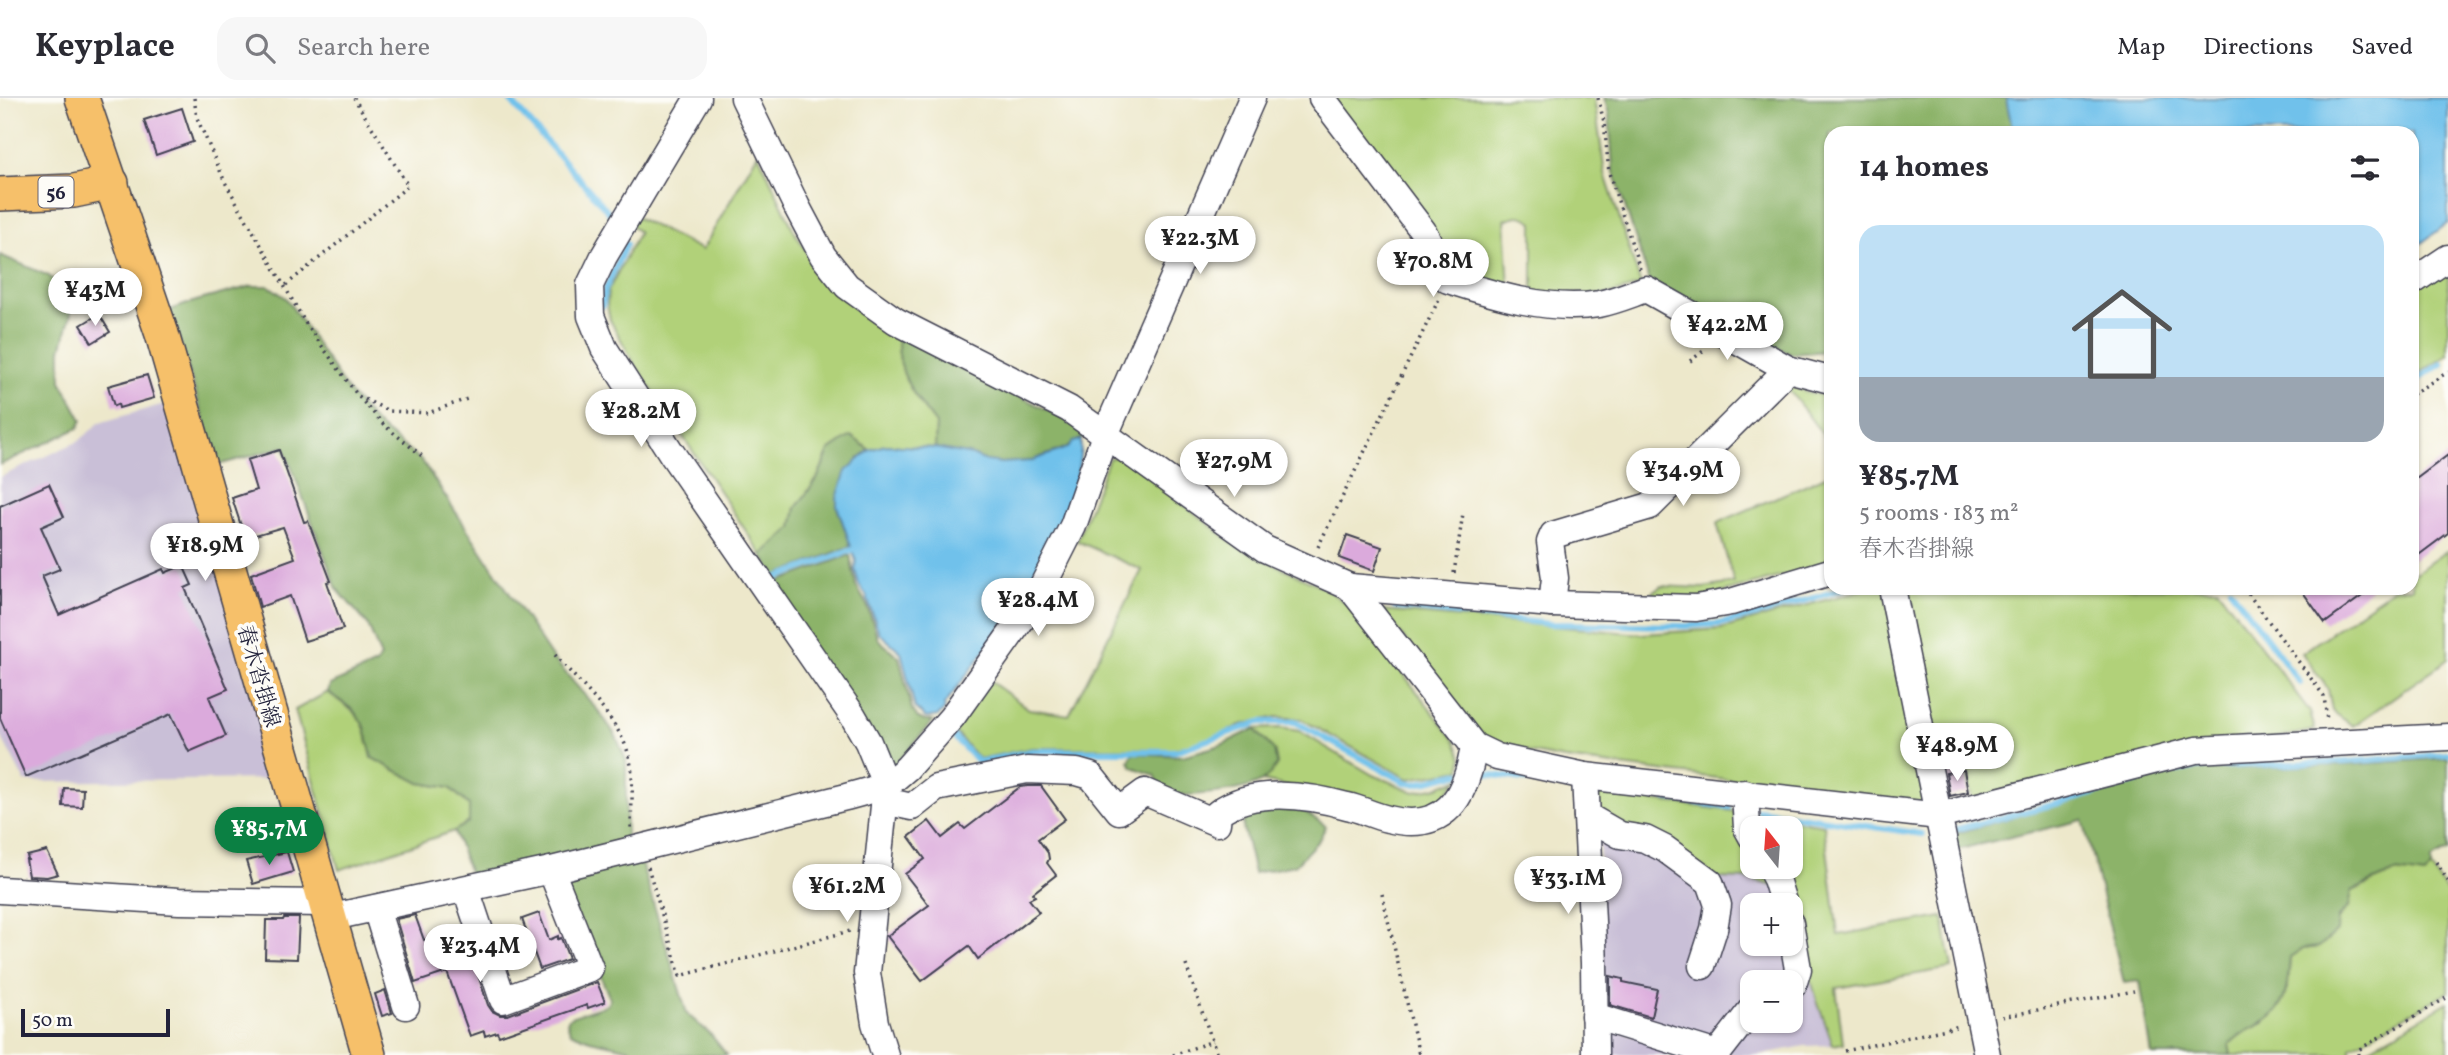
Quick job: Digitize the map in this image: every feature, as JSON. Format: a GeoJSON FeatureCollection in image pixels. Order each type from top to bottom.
{"type":"FeatureCollection","features":[{"type":"Feature","properties":{"kind":"main road","name":"春木沓掛線"},"geometry":{"type":"LineString","coordinates":[[82,98],[162,334],[369,1055]]}},
{"type":"Feature","properties":{"kind":"main road","name":"56"},"geometry":{"type":"LineString","coordinates":[[0,180],[109,176]]}},
{"type":"Feature","properties":{"kind":"main road","name":"56"},"geometry":{"type":"LineString","coordinates":[[0,194],[74,191],[109,176]]}},
{"type":"Feature","properties":{"kind":"street"},"geometry":{"type":"LineString","coordinates":[[698,98],[590,285],[591,316],[604,348],[672,454],[853,716],[868,742],[885,794],[867,973],[875,1023],[885,1055]]}},
{"type":"Feature","properties":{"kind":"street"},"geometry":{"type":"LineString","coordinates":[[744,98],[823,256],[847,286],[896,321],[1069,409],[1265,549],[1350,587],[1552,604],[1696,608],[1731,602],[1824,574]]}},
{"type":"Feature","properties":{"kind":"street"},"geometry":{"type":"LineString","coordinates":[[1,887],[326,910],[376,908],[885,794],[952,717],[1036,599],[1073,526],[1105,435],[1252,98]]}},
{"type":"Feature","properties":{"kind":"street"},"geometry":{"type":"LineString","coordinates":[[1322,98],[1423,231],[1448,281],[1483,292],[1564,305],[1599,304],[1646,289],[1788,369],[1824,378]]}},
{"type":"Feature","properties":{"kind":"street"},"geometry":{"type":"LineString","coordinates":[[2419,277],[2448,258]]}},
{"type":"Feature","properties":{"kind":"street"},"geometry":{"type":"LineString","coordinates":[[1552,604],[1555,578],[1550,541],[1553,535],[1650,506],[1788,369]]}},
{"type":"Feature","properties":{"kind":"street"},"geometry":{"type":"LineString","coordinates":[[1350,587],[1474,746],[1497,757],[1585,776],[1939,816],[2196,750],[2448,737]]}},
{"type":"Feature","properties":{"kind":"street"},"geometry":{"type":"LineString","coordinates":[[1893,595],[1987,1055]]}},
{"type":"Feature","properties":{"kind":"street"},"geometry":{"type":"LineString","coordinates":[[885,794],[912,807],[936,788],[1027,770],[1077,772],[1091,776],[1119,811],[1145,792],[1217,823],[1218,813],[1229,804],[1254,796],[1290,796],[1346,805],[1388,819],[1412,823],[1434,820],[1453,806],[1471,767],[1474,746]]}},
{"type":"Feature","properties":{"kind":"street"},"geometry":{"type":"LineString","coordinates":[[1585,776],[1594,962],[1595,1055]]}},
{"type":"Feature","properties":{"kind":"street"},"geometry":{"type":"LineString","coordinates":[[1745,793],[1746,816]]}},
{"type":"Feature","properties":{"kind":"street"},"geometry":{"type":"LineString","coordinates":[[1587,816],[1620,835],[1645,839],[1665,849],[1710,882],[1718,905],[1714,929],[1702,966]]}},
{"type":"Feature","properties":{"kind":"street"},"geometry":{"type":"LineString","coordinates":[[466,889],[503,1000],[590,968],[551,870]]}},
{"type":"Feature","properties":{"kind":"street"},"geometry":{"type":"LineString","coordinates":[[376,908],[406,1006]]}},
{"type":"Feature","properties":{"kind":"street"},"geometry":{"type":"LineString","coordinates":[[1594,1016],[1717,1054],[1740,1024]]}},
{"type":"Feature","properties":{"kind":"path"},"geometry":{"type":"LineString","coordinates":[[194,98],[197,118],[225,182],[306,324],[358,396],[384,425],[422,456]]}},
{"type":"Feature","properties":{"kind":"path"},"geometry":{"type":"LineString","coordinates":[[285,285],[408,186],[354,98]]}},
{"type":"Feature","properties":{"kind":"path"},"geometry":{"type":"LineString","coordinates":[[1598,98],[1604,122],[1609,173],[1646,289]]}},
{"type":"Feature","properties":{"kind":"path"},"geometry":{"type":"LineString","coordinates":[[1308,568],[1448,281]]}},
{"type":"Feature","properties":{"kind":"path"},"geometry":{"type":"LineString","coordinates":[[2419,390],[2448,372]]}},
{"type":"Feature","properties":{"kind":"path"},"geometry":{"type":"LineString","coordinates":[[358,396],[389,411],[415,412],[428,412],[467,399]]}},
{"type":"Feature","properties":{"kind":"path"},"geometry":{"type":"LineString","coordinates":[[1451,596],[1462,513]]}},
{"type":"Feature","properties":{"kind":"path"},"geometry":{"type":"LineString","coordinates":[[2249,595],[2324,696],[2327,726],[2338,743]]}},
{"type":"Feature","properties":{"kind":"path"},"geometry":{"type":"LineString","coordinates":[[555,656],[609,718],[629,756],[637,850],[680,976],[871,926]]}},
{"type":"Feature","properties":{"kind":"path"},"geometry":{"type":"LineString","coordinates":[[2436,862],[2448,881]]}},
{"type":"Feature","properties":{"kind":"path"},"geometry":{"type":"LineString","coordinates":[[1382,894],[1419,1055]]}},
{"type":"Feature","properties":{"kind":"path"},"geometry":{"type":"LineString","coordinates":[[1186,965],[1217,1055]]}},
{"type":"Feature","properties":{"kind":"path"},"geometry":{"type":"LineString","coordinates":[[2359,1055],[2358,1050],[2448,997]]}},
{"type":"Feature","properties":{"kind":"path"},"geometry":{"type":"LineString","coordinates":[[1173,1055],[1213,1041]]}},
{"type":"Feature","properties":{"kind":"shaded area"},"geometry":{"type":"Polygon","coordinates":[[[171,402],[281,779],[25,782],[0,734],[0,477],[79,441],[99,423],[171,402]]]}},
{"type":"Feature","properties":{"kind":"shaded area"},"geometry":{"type":"Polygon","coordinates":[[[1599,809],[1717,878],[1748,879],[1774,886],[1785,879],[1789,893],[1740,893],[1740,956],[1803,956],[1803,947],[1817,1000],[1833,1045],[1805,1046],[1758,1055],[1735,1055],[1602,1012],[1599,809]]]}},
{"type":"Feature","properties":{"kind":"shaded area"},"geometry":{"type":"Polygon","coordinates":[[[1601,1026],[1670,1046],[1669,1055],[1602,1055],[1601,1026]]]}},
{"type":"Feature","properties":{"kind":"green space"},"geometry":{"type":"Polygon","coordinates":[[[1327,98],[1594,98],[1605,174],[1641,285],[1608,295],[1533,292],[1533,222],[1519,216],[1505,220],[1509,288],[1467,271],[1445,252],[1327,98]]]}},
{"type":"Feature","properties":{"kind":"green space"},"geometry":{"type":"Polygon","coordinates":[[[1604,98],[2006,98],[2012,126],[1824,126],[1824,351],[1791,354],[1651,286],[1613,169],[1609,114],[1604,98]]]}},
{"type":"Feature","properties":{"kind":"green space"},"geometry":{"type":"Polygon","coordinates":[[[758,153],[794,231],[809,255],[898,334],[903,372],[920,403],[936,424],[935,448],[885,445],[870,450],[850,437],[829,451],[817,479],[796,508],[792,528],[762,555],[634,363],[610,320],[607,305],[608,291],[639,232],[631,226],[636,217],[702,250],[758,153]]]}},
{"type":"Feature","properties":{"kind":"green space"},"geometry":{"type":"Polygon","coordinates":[[[0,255],[49,276],[71,295],[71,314],[61,350],[61,381],[82,420],[78,428],[0,465],[0,255]]]}},
{"type":"Feature","properties":{"kind":"green space"},"geometry":{"type":"Polygon","coordinates":[[[2448,266],[2448,355],[2419,374],[2419,286],[2448,266]]]}},
{"type":"Feature","properties":{"kind":"green space"},"geometry":{"type":"Polygon","coordinates":[[[252,286],[269,286],[286,298],[347,390],[376,424],[422,461],[551,656],[601,714],[616,736],[626,760],[626,845],[472,881],[454,831],[469,822],[469,805],[450,788],[420,783],[372,758],[365,727],[353,710],[328,692],[330,685],[376,664],[381,657],[368,625],[337,589],[284,447],[218,465],[170,310],[252,286]]]}},
{"type":"Feature","properties":{"kind":"green space"},"geometry":{"type":"Polygon","coordinates":[[[898,334],[1069,421],[1088,434],[1068,447],[1030,461],[986,461],[972,455],[935,448],[936,424],[920,403],[903,372],[898,334]]]}},
{"type":"Feature","properties":{"kind":"green space"},"geometry":{"type":"Polygon","coordinates":[[[1782,381],[1800,390],[1824,396],[1824,436],[1782,381]]]}},
{"type":"Feature","properties":{"kind":"green space"},"geometry":{"type":"Polygon","coordinates":[[[851,436],[870,450],[859,458],[837,507],[851,546],[775,576],[762,555],[792,528],[796,508],[817,479],[829,451],[851,436]]]}},
{"type":"Feature","properties":{"kind":"green space"},"geometry":{"type":"Polygon","coordinates":[[[1122,456],[1238,547],[1323,587],[1351,607],[1456,742],[1462,757],[1461,770],[1409,779],[1301,719],[1276,717],[1240,725],[1216,737],[1175,749],[1032,748],[979,759],[951,728],[987,679],[1029,709],[1069,715],[1142,570],[1077,541],[1109,458],[1122,456]]]}},
{"type":"Feature","properties":{"kind":"green space"},"geometry":{"type":"Polygon","coordinates":[[[1824,477],[1824,565],[1688,602],[1641,601],[1661,586],[1703,588],[1734,583],[1717,523],[1824,477]]]}},
{"type":"Feature","properties":{"kind":"green space"},"geometry":{"type":"Polygon","coordinates":[[[2448,550],[2448,659],[2353,726],[2332,711],[2328,689],[2302,653],[2384,595],[2419,595],[2419,570],[2448,550]]]}},
{"type":"Feature","properties":{"kind":"green space"},"geometry":{"type":"Polygon","coordinates":[[[850,555],[856,586],[867,605],[878,639],[899,657],[912,709],[918,718],[933,721],[889,773],[772,584],[850,555]]]}},
{"type":"Feature","properties":{"kind":"green space"},"geometry":{"type":"Polygon","coordinates":[[[1844,595],[1886,595],[1925,804],[1565,759],[1501,747],[1483,737],[1382,611],[1642,634],[1721,629],[1844,595]]]}},
{"type":"Feature","properties":{"kind":"green space"},"geometry":{"type":"Polygon","coordinates":[[[1903,595],[2222,595],[2310,712],[2315,730],[1972,800],[1966,767],[1938,772],[1903,595]]]}},
{"type":"Feature","properties":{"kind":"green space"},"geometry":{"type":"Polygon","coordinates":[[[328,692],[359,718],[368,744],[420,783],[450,788],[469,805],[469,822],[454,831],[339,870],[295,710],[328,692]]]}},
{"type":"Feature","properties":{"kind":"green space"},"geometry":{"type":"Polygon","coordinates":[[[1280,728],[1299,731],[1371,774],[1414,792],[1458,779],[1427,817],[1263,781],[1277,764],[1274,750],[1254,729],[1280,728]]]}},
{"type":"Feature","properties":{"kind":"green space"},"geometry":{"type":"Polygon","coordinates":[[[1254,729],[1274,750],[1277,765],[1264,780],[1241,789],[1186,795],[1164,794],[1155,775],[1132,767],[1129,761],[1133,753],[1182,756],[1221,745],[1254,729]]]}},
{"type":"Feature","properties":{"kind":"green space"},"geometry":{"type":"Polygon","coordinates":[[[2448,758],[2448,851],[2431,860],[2431,868],[2425,876],[2395,872],[2352,891],[2349,906],[2338,918],[2337,931],[2319,947],[2302,949],[2290,957],[2287,986],[2281,1004],[2270,1018],[2240,1035],[2229,1045],[2231,1055],[2152,1055],[2140,981],[2124,983],[2083,820],[1956,850],[1953,834],[2166,774],[2198,769],[2345,765],[2448,758]]]}},
{"type":"Feature","properties":{"kind":"green space"},"geometry":{"type":"Polygon","coordinates":[[[1596,793],[1733,811],[1740,825],[1740,879],[1717,878],[1599,809],[1596,793]]]}},
{"type":"Feature","properties":{"kind":"green space"},"geometry":{"type":"Polygon","coordinates":[[[1261,803],[1292,803],[1326,826],[1319,840],[1295,865],[1254,873],[1243,827],[1244,818],[1261,803]]]}},
{"type":"Feature","properties":{"kind":"green space"},"geometry":{"type":"Polygon","coordinates":[[[1803,822],[1824,825],[1838,935],[1943,917],[1952,968],[1836,988],[1843,1043],[1833,1045],[1803,953],[1803,893],[1785,893],[1781,879],[1803,879],[1803,822]]]}},
{"type":"Feature","properties":{"kind":"green space"},"geometry":{"type":"Polygon","coordinates":[[[639,856],[687,1014],[711,1035],[727,1055],[635,1055],[630,1049],[590,1040],[570,1032],[567,1022],[570,1017],[607,1005],[610,999],[560,877],[639,856]]]}},
{"type":"Feature","properties":{"kind":"green space"},"geometry":{"type":"Polygon","coordinates":[[[2431,868],[2448,894],[2448,992],[2351,1047],[2351,1055],[2231,1055],[2229,1045],[2239,1034],[2264,1023],[2288,987],[2290,957],[2302,949],[2319,947],[2343,913],[2352,891],[2395,872],[2425,876],[2431,868]]]}},
{"type":"Feature","properties":{"kind":"green space"},"geometry":{"type":"Polygon","coordinates":[[[1748,879],[1769,879],[1774,886],[1748,879]]]}},
{"type":"Feature","properties":{"kind":"green space"},"geometry":{"type":"Polygon","coordinates":[[[2448,1002],[2448,1055],[2364,1055],[2365,1051],[2448,1002]]]}},
{"type":"Feature","properties":{"kind":"water"},"geometry":{"type":"Polygon","coordinates":[[[2006,98],[2448,98],[2448,223],[2419,245],[2419,126],[2012,126],[2006,98]]]}},
{"type":"Feature","properties":{"kind":"water"},"geometry":{"type":"Polygon","coordinates":[[[1081,440],[1077,474],[1067,509],[1032,580],[944,705],[945,709],[938,716],[926,718],[915,708],[901,652],[879,633],[866,595],[859,585],[855,570],[856,561],[837,506],[846,471],[870,450],[885,445],[935,448],[1002,463],[1030,461],[1068,448],[1073,442],[1081,440]]]}},
{"type":"Feature","properties":{"kind":"building"},"geometry":{"type":"Polygon","coordinates":[[[182,108],[193,142],[156,155],[144,120],[182,108]]]}},
{"type":"Feature","properties":{"kind":"building"},"geometry":{"type":"Polygon","coordinates":[[[99,314],[110,332],[92,343],[81,325],[99,314]]]}},
{"type":"Feature","properties":{"kind":"building"},"geometry":{"type":"Polygon","coordinates":[[[147,375],[154,398],[119,408],[118,404],[114,406],[108,386],[147,375]]]}},
{"type":"Feature","properties":{"kind":"building"},"geometry":{"type":"Polygon","coordinates":[[[279,450],[304,522],[308,521],[331,581],[327,582],[343,629],[305,641],[290,596],[260,607],[251,574],[295,558],[283,527],[245,538],[232,498],[256,490],[247,460],[279,450]]]}},
{"type":"Feature","properties":{"kind":"building"},"geometry":{"type":"Polygon","coordinates":[[[2448,455],[2448,533],[2419,555],[2419,477],[2448,455]]]}},
{"type":"Feature","properties":{"kind":"building"},"geometry":{"type":"Polygon","coordinates":[[[49,484],[64,517],[41,527],[60,569],[42,576],[59,615],[163,569],[165,573],[183,565],[192,585],[185,588],[228,689],[209,697],[226,736],[189,752],[171,714],[26,777],[0,718],[0,506],[49,484]]]}},
{"type":"Feature","properties":{"kind":"building"},"geometry":{"type":"Polygon","coordinates":[[[1347,535],[1382,547],[1374,571],[1339,558],[1347,535]]]}},
{"type":"Feature","properties":{"kind":"building"},"geometry":{"type":"Polygon","coordinates":[[[2305,595],[2363,595],[2325,623],[2305,595]]]}},
{"type":"Feature","properties":{"kind":"building"},"geometry":{"type":"Polygon","coordinates":[[[1964,770],[1968,792],[1950,796],[1946,773],[1964,770]]]}},
{"type":"Feature","properties":{"kind":"building"},"geometry":{"type":"Polygon","coordinates":[[[1041,786],[1065,819],[1038,839],[1048,853],[1047,863],[1056,875],[1029,899],[1039,912],[978,959],[969,946],[922,981],[887,936],[929,905],[905,874],[925,859],[909,837],[929,821],[942,838],[960,824],[965,829],[1020,787],[1041,786]]]}},
{"type":"Feature","properties":{"kind":"building"},"geometry":{"type":"Polygon","coordinates":[[[64,788],[83,789],[82,807],[63,806],[64,788]]]}},
{"type":"Feature","properties":{"kind":"building"},"geometry":{"type":"Polygon","coordinates":[[[47,851],[58,874],[47,877],[29,876],[27,856],[47,851]]]}},
{"type":"Feature","properties":{"kind":"building"},"geometry":{"type":"Polygon","coordinates":[[[287,852],[293,872],[253,884],[246,861],[287,852]]]}},
{"type":"Feature","properties":{"kind":"building"},"geometry":{"type":"Polygon","coordinates":[[[539,913],[549,940],[558,936],[558,939],[561,938],[569,959],[540,969],[522,919],[539,913]]]}},
{"type":"Feature","properties":{"kind":"building"},"geometry":{"type":"Polygon","coordinates":[[[415,915],[424,940],[428,939],[430,945],[464,933],[488,1005],[500,1015],[508,1015],[597,982],[605,1002],[588,1008],[587,1005],[499,1036],[497,1032],[485,1036],[484,1031],[470,1036],[447,972],[415,983],[396,919],[415,915]]]}},
{"type":"Feature","properties":{"kind":"building"},"geometry":{"type":"Polygon","coordinates":[[[299,918],[297,959],[265,958],[266,920],[299,918]]]}},
{"type":"Feature","properties":{"kind":"building"},"geometry":{"type":"Polygon","coordinates":[[[1610,976],[1623,979],[1623,982],[1657,989],[1651,1017],[1610,1005],[1610,976]]]}},
{"type":"Feature","properties":{"kind":"building"},"geometry":{"type":"Polygon","coordinates":[[[385,990],[392,1013],[382,1016],[375,994],[385,990]]]}},
{"type":"Feature","properties":{"kind":"waterway"},"geometry":{"type":"LineString","coordinates":[[508,98],[612,216]]}},
{"type":"Feature","properties":{"kind":"waterway"},"geometry":{"type":"LineString","coordinates":[[602,306],[605,290],[626,244]]}},
{"type":"Feature","properties":{"kind":"waterway"},"geometry":{"type":"LineString","coordinates":[[2419,379],[2442,364]]}},
{"type":"Feature","properties":{"kind":"waterway"},"geometry":{"type":"LineString","coordinates":[[770,575],[773,579],[852,550]]}},
{"type":"Feature","properties":{"kind":"waterway"},"geometry":{"type":"LineString","coordinates":[[1395,607],[1550,624],[1685,626],[1719,624],[1824,595]]}},
{"type":"Feature","properties":{"kind":"waterway"},"geometry":{"type":"LineString","coordinates":[[2235,595],[2300,683]]}},
{"type":"Feature","properties":{"kind":"waterway"},"geometry":{"type":"LineString","coordinates":[[952,735],[978,762],[1032,751],[1176,751],[1260,722],[1295,722],[1405,782],[1416,784],[1460,773]]}},
{"type":"Feature","properties":{"kind":"waterway"},"geometry":{"type":"LineString","coordinates":[[1953,830],[2079,798],[2166,772],[2198,767],[2345,762],[2448,754]]}},
{"type":"Feature","properties":{"kind":"waterway"},"geometry":{"type":"LineString","coordinates":[[1479,773],[1560,784]]}},
{"type":"Feature","properties":{"kind":"waterway"},"geometry":{"type":"LineString","coordinates":[[1666,798],[1729,807]]}},
{"type":"Feature","properties":{"kind":"waterway"},"geometry":{"type":"LineString","coordinates":[[1758,810],[1922,834]]}}]}
